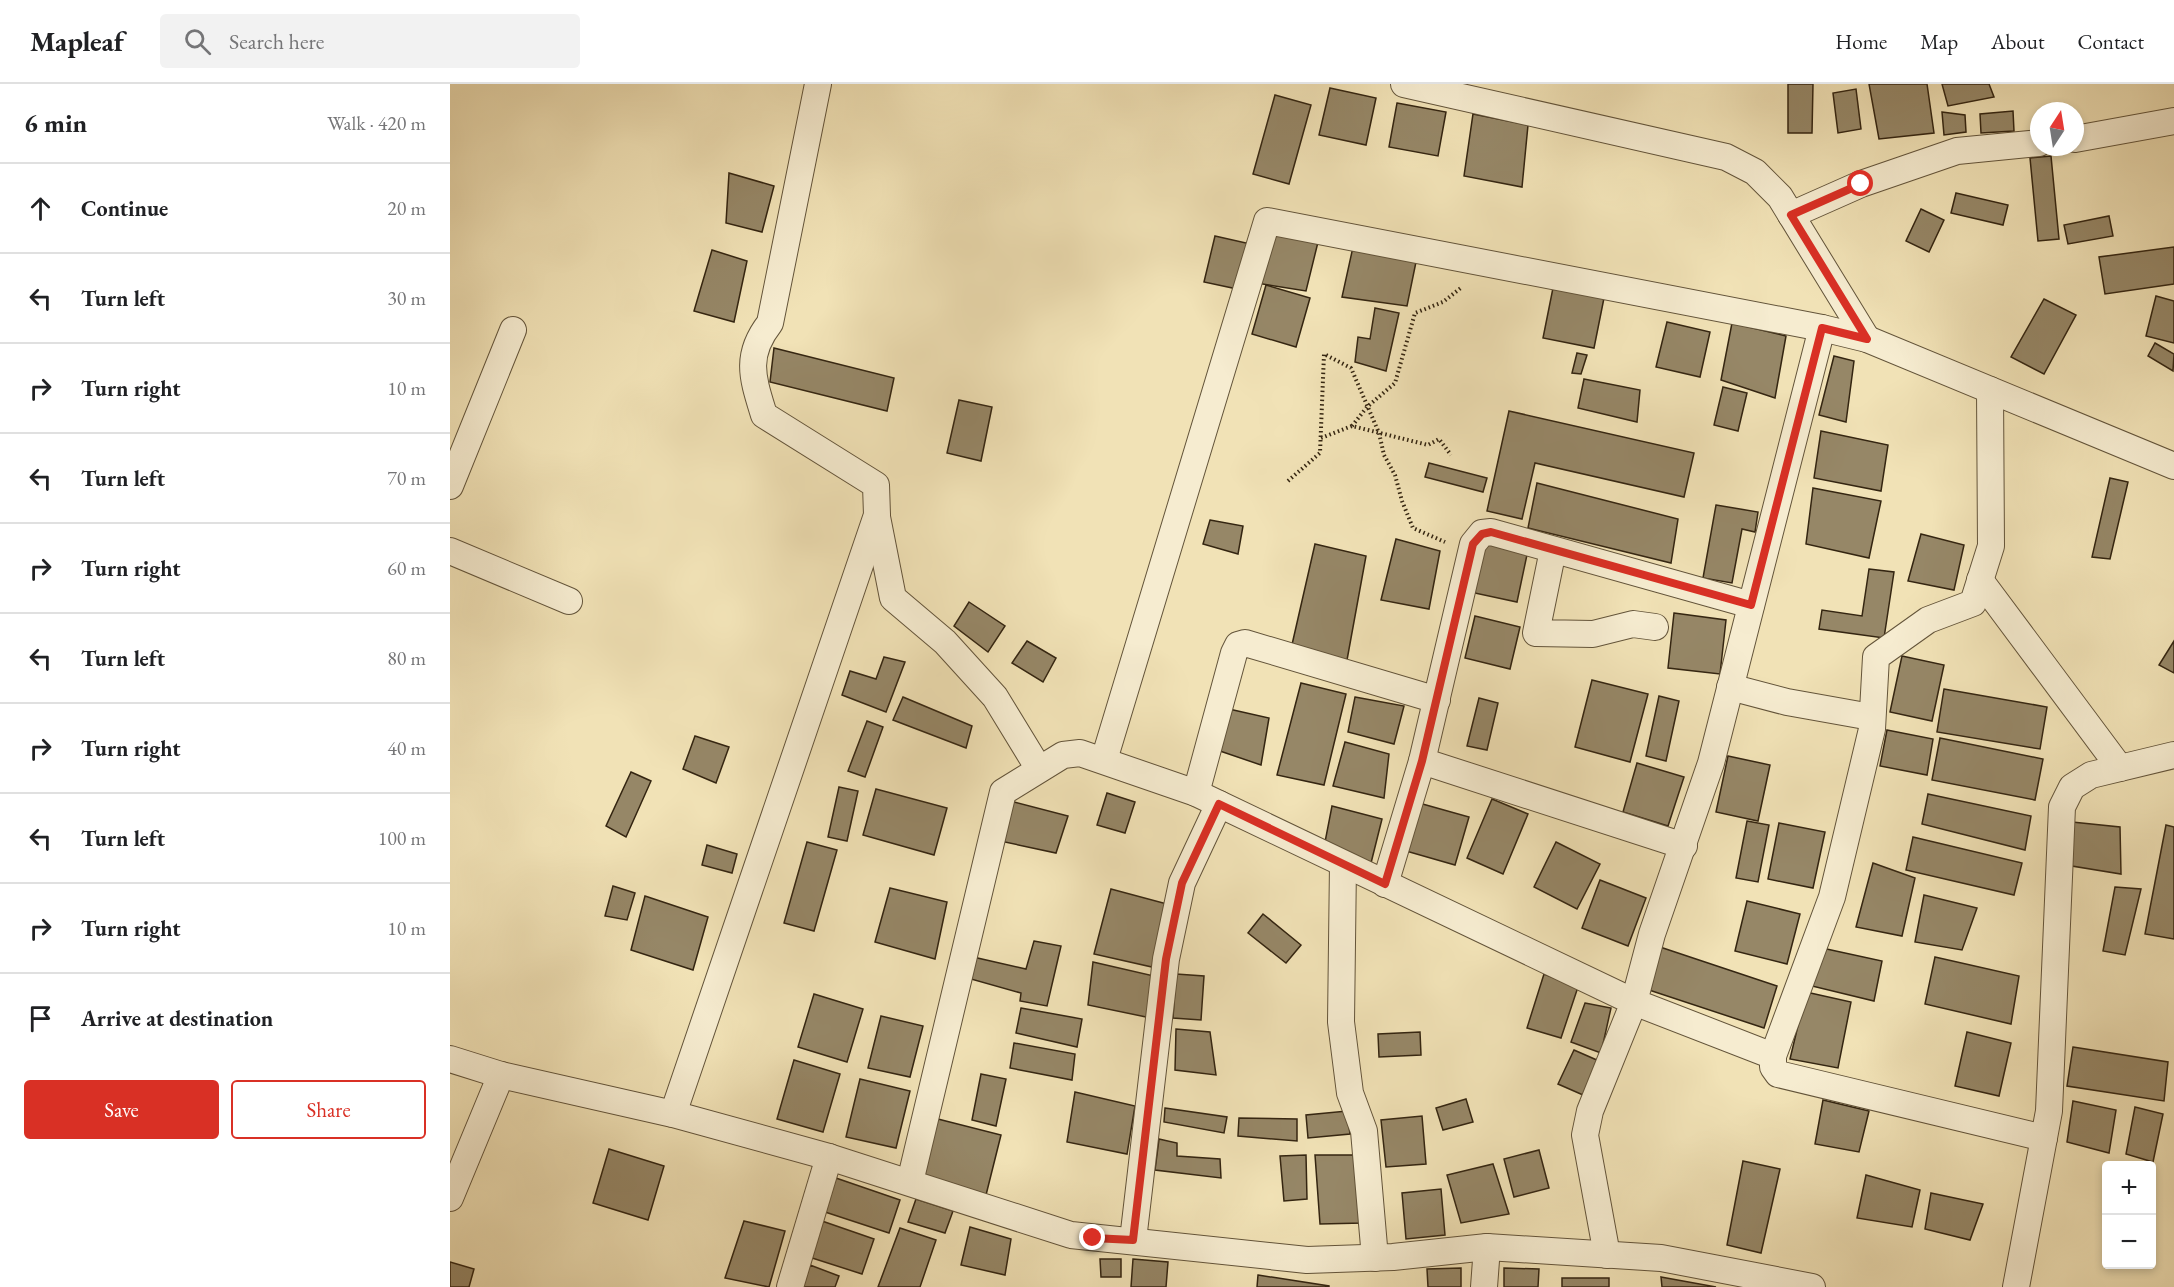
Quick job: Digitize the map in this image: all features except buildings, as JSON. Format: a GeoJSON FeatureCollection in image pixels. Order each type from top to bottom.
{"type":"FeatureCollection","features":[{"type":"Feature","properties":{"kind":"street"},"geometry":{"type":"LineString","coordinates":[[818,84],[770,323],[756,340],[752,377],[764,415],[876,485],[877,515],[893,598],[945,642],[995,697],[1039,769]]}},
{"type":"Feature","properties":{"kind":"street"},"geometry":{"type":"LineString","coordinates":[[1404,84],[1726,157],[1755,172],[1779,197],[1867,339]]}},
{"type":"Feature","properties":{"kind":"street"},"geometry":{"type":"LineString","coordinates":[[2084,137],[2174,121]]}},
{"type":"Feature","properties":{"kind":"street"},"geometry":{"type":"LineString","coordinates":[[1791,215],[1861,184],[1957,151],[2030,143]]}},
{"type":"Feature","properties":{"kind":"street"},"geometry":{"type":"LineString","coordinates":[[1104,760],[1267,221],[1822,328],[1867,339],[2174,466]]}},
{"type":"Feature","properties":{"kind":"street"},"geometry":{"type":"LineString","coordinates":[[1607,1255],[1585,1135],[1590,1111],[1634,1002],[1652,934],[1711,763],[1822,328]]}},
{"type":"Feature","properties":{"kind":"street"},"geometry":{"type":"LineString","coordinates":[[450,486],[513,330]]}},
{"type":"Feature","properties":{"kind":"street"},"geometry":{"type":"LineString","coordinates":[[1990,390],[1991,546],[1973,603],[1928,620],[1876,657],[1872,729],[1832,897],[1773,1056],[1773,1067],[1778,1074],[2044,1138]]}},
{"type":"Feature","properties":{"kind":"street"},"geometry":{"type":"LineString","coordinates":[[672,1114],[877,515]]}},
{"type":"Feature","properties":{"kind":"street"},"geometry":{"type":"LineString","coordinates":[[1385,884],[1422,761],[1473,544],[1482,534],[1491,532],[1751,605]]}},
{"type":"Feature","properties":{"kind":"street"},"geometry":{"type":"LineString","coordinates":[[1553,550],[1536,633],[1593,634],[1633,624],[1655,627]]}},
{"type":"Feature","properties":{"kind":"street"},"geometry":{"type":"LineString","coordinates":[[450,551],[569,601]]}},
{"type":"Feature","properties":{"kind":"street"},"geometry":{"type":"LineString","coordinates":[[1980,580],[2120,768]]}},
{"type":"Feature","properties":{"kind":"street"},"geometry":{"type":"LineString","coordinates":[[1196,792],[1238,645],[1245,643],[1437,700]]}},
{"type":"Feature","properties":{"kind":"street"},"geometry":{"type":"LineString","coordinates":[[1730,687],[1786,702],[1871,717]]}},
{"type":"Feature","properties":{"kind":"street"},"geometry":{"type":"LineString","coordinates":[[910,1182],[1003,792],[1063,755],[1080,753],[1196,792],[1342,864],[1634,1002],[1773,1056]]}},
{"type":"Feature","properties":{"kind":"street"},"geometry":{"type":"LineString","coordinates":[[2017,1287],[2049,1111],[2062,807],[2073,787],[2091,775],[2174,755]]}},
{"type":"Feature","properties":{"kind":"street"},"geometry":{"type":"LineString","coordinates":[[1422,761],[1683,846]]}},
{"type":"Feature","properties":{"kind":"street"},"geometry":{"type":"LineString","coordinates":[[1133,1240],[1166,959],[1182,883],[1219,804]]}},
{"type":"Feature","properties":{"kind":"street"},"geometry":{"type":"LineString","coordinates":[[1342,864],[1341,1022],[1350,1093],[1364,1131],[1375,1258]]}},
{"type":"Feature","properties":{"kind":"street"},"geometry":{"type":"LineString","coordinates":[[450,1059],[501,1075],[672,1114],[829,1156],[1071,1235],[1307,1260],[1375,1258],[1487,1247],[1661,1258],[1812,1287]]}},
{"type":"Feature","properties":{"kind":"street"},"geometry":{"type":"LineString","coordinates":[[450,1198],[501,1075]]}},
{"type":"Feature","properties":{"kind":"street"},"geometry":{"type":"LineString","coordinates":[[790,1287],[829,1156]]}},
{"type":"Feature","properties":{"kind":"street"},"geometry":{"type":"LineString","coordinates":[[1484,1287],[1487,1247]]}},
{"type":"Feature","properties":{"kind":"path"},"geometry":{"type":"LineString","coordinates":[[1322,438],[1352,426],[1367,407],[1395,383],[1415,313],[1443,302],[1489,263]]}},
{"type":"Feature","properties":{"kind":"path"},"geometry":{"type":"LineString","coordinates":[[1288,481],[1320,453],[1324,354],[1351,368],[1379,433],[1384,455],[1395,475],[1413,528],[1471,553]]}},
{"type":"Feature","properties":{"kind":"path"},"geometry":{"type":"LineString","coordinates":[[1352,426],[1428,445],[1439,439],[1451,455]]}},
{"type":"Feature","properties":{"kind":"route"},"geometry":{"type":"LineString","coordinates":[[1093,1238],[1133,1240],[1166,959],[1182,883],[1219,804],[1385,884],[1422,761],[1473,544],[1482,534],[1491,532],[1751,605],[1822,328],[1867,339],[1791,215],[1861,184]]}}]}
